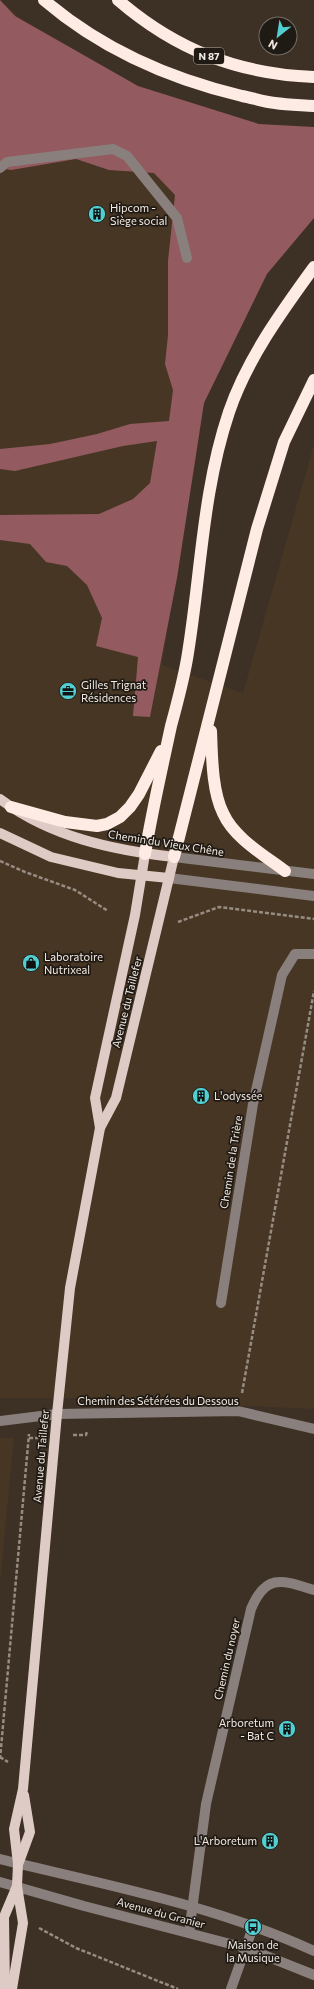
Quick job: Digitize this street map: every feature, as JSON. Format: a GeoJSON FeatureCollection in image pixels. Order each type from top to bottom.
{"type":"FeatureCollection","features":[{"type":"Feature","properties":{"kind":"highway"},"geometry":{"type":"LineString","coordinates":[[44,0],[90,34],[134,59],[179,78],[274,103],[314,106]]}},
{"type":"Feature","properties":{"kind":"highway","name":"N 87"},"geometry":{"type":"LineString","coordinates":[[118,0],[156,30],[200,52],[238,66],[264,72],[314,77]]}},
{"type":"Feature","properties":{"kind":"highway"},"geometry":{"type":"LineString","coordinates":[[145,854],[186,662],[197,594],[202,536],[210,483],[219,446],[230,410],[249,369],[282,312],[314,267]]}},
{"type":"Feature","properties":{"kind":"highway"},"geometry":{"type":"LineString","coordinates":[[174,857],[262,514],[284,442],[314,380]]}},
{"type":"Feature","properties":{"kind":"highway"},"geometry":{"type":"LineString","coordinates":[[210,720],[213,766],[219,803],[223,814],[241,837],[285,871]]}},
{"type":"Feature","properties":{"kind":"highway"},"geometry":{"type":"LineString","coordinates":[[11,807],[65,822],[97,826],[107,824],[120,817],[130,807],[139,794],[169,736]]}},
{"type":"Feature","properties":{"kind":"main road","name":"Chemin du Vieux Chêne"},"geometry":{"type":"LineString","coordinates":[[0,800],[37,823],[60,833],[96,844],[145,854],[174,857]]}},
{"type":"Feature","properties":{"kind":"main road"},"geometry":{"type":"LineString","coordinates":[[0,833],[51,857],[118,873],[169,878]]}},
{"type":"Feature","properties":{"kind":"main road","name":"Avenue du Taillefer"},"geometry":{"type":"LineString","coordinates":[[100,1128],[95,1098],[143,875],[145,854]]}},
{"type":"Feature","properties":{"kind":"main road","name":"Avenue du Taillefer"},"geometry":{"type":"LineString","coordinates":[[12,1989],[23,1923],[17,1886],[18,1864],[14,1829],[23,1789],[70,1288],[100,1128],[116,1098],[174,857]]}},
{"type":"Feature","properties":{"kind":"main road","name":"Avenue du Taillefer"},"geometry":{"type":"LineString","coordinates":[[18,1864],[30,1832],[23,1789]]}},
{"type":"Feature","properties":{"kind":"main road","name":"Avenue du Taillefer"},"geometry":{"type":"LineString","coordinates":[[5,1989],[4,1917],[17,1886]]}},
{"type":"Feature","properties":{"kind":"street"},"geometry":{"type":"LineString","coordinates":[[0,168],[7,162],[113,149],[128,156],[177,218],[187,258]]}},
{"type":"Feature","properties":{"kind":"street","name":"Chemin du Vieux Chêne"},"geometry":{"type":"LineString","coordinates":[[174,857],[314,874]]}},
{"type":"Feature","properties":{"kind":"street"},"geometry":{"type":"LineString","coordinates":[[169,878],[314,896]]}},
{"type":"Feature","properties":{"kind":"street","name":"Chemin de la Trière"},"geometry":{"type":"LineString","coordinates":[[221,1303],[253,1104],[282,975],[295,954],[314,954]]}},
{"type":"Feature","properties":{"kind":"street","name":"Chemin des Sétérées du Dessous"},"geometry":{"type":"LineString","coordinates":[[0,1421],[57,1414],[238,1412],[314,1429]]}},
{"type":"Feature","properties":{"kind":"street","name":"Chemin du noyer"},"geometry":{"type":"LineString","coordinates":[[189,1932],[206,1804],[251,1609],[257,1595],[266,1585],[280,1582],[314,1590]]}},
{"type":"Feature","properties":{"kind":"street","name":"Avenue du Granier"},"geometry":{"type":"LineString","coordinates":[[0,1859],[192,1905],[314,1951]]}},
{"type":"Feature","properties":{"kind":"street","name":"Avenue du Granier"},"geometry":{"type":"LineString","coordinates":[[0,1882],[84,1906],[246,1948],[314,1975]]}},
{"type":"Feature","properties":{"kind":"street"},"geometry":{"type":"LineString","coordinates":[[231,1989],[253,1927]]}},
{"type":"Feature","properties":{"kind":"path"},"geometry":{"type":"LineString","coordinates":[[0,861],[25,872],[75,890],[108,911]]}},
{"type":"Feature","properties":{"kind":"path"},"geometry":{"type":"LineString","coordinates":[[178,922],[219,907],[314,919]]}},
{"type":"Feature","properties":{"kind":"path"},"geometry":{"type":"LineString","coordinates":[[238,1412],[314,991]]}},
{"type":"Feature","properties":{"kind":"path"},"geometry":{"type":"LineString","coordinates":[[0,1759],[31,1417]]}},
{"type":"Feature","properties":{"kind":"path"},"geometry":{"type":"LineString","coordinates":[[45,1930],[76,1948],[178,1989]]}},
{"type":"Feature","properties":{"kind":"shaded area"},"geometry":{"type":"Polygon","coordinates":[[[0,0],[228,212],[162,665],[243,693],[314,444],[314,1409],[72,1398],[0,1398],[0,0]]]}},
{"type":"Feature","properties":{"kind":"shaded area"},"geometry":{"type":"Polygon","coordinates":[[[0,0],[15,16],[138,86],[259,124],[314,127],[314,218],[267,274],[204,403],[177,578],[150,717],[133,716],[138,657],[96,646],[102,618],[87,585],[67,566],[46,562],[30,544],[0,540],[0,515],[99,514],[133,499],[150,483],[157,441],[123,446],[15,471],[0,469],[0,449],[50,444],[97,434],[130,424],[169,421],[173,390],[165,364],[168,335],[168,261],[175,195],[154,173],[109,170],[76,159],[11,170],[0,168],[0,0]]]}},
{"type":"Feature","properties":{"kind":"shaded area"},"geometry":{"type":"Polygon","coordinates":[[[0,1438],[14,1438],[0,1583],[0,1438]]]}},
{"type":"Feature","properties":{"kind":"place","name":"Hipcom - Siège social"},"geometry":{"type":"Point","coordinates":[97,214]}},
{"type":"Feature","properties":{"kind":"place","name":"Gilles Trignat Résidences"},"geometry":{"type":"Point","coordinates":[68,691]}},
{"type":"Feature","properties":{"kind":"place","name":"Laboratoire Nutrixeal"},"geometry":{"type":"Point","coordinates":[31,963]}},
{"type":"Feature","properties":{"kind":"place","name":"L'odyssée"},"geometry":{"type":"Point","coordinates":[201,1096]}},
{"type":"Feature","properties":{"kind":"place","name":"Arboretum - Bat C"},"geometry":{"type":"Point","coordinates":[287,1729]}},
{"type":"Feature","properties":{"kind":"place","name":"L'Arboretum"},"geometry":{"type":"Point","coordinates":[270,1841]}},
{"type":"Feature","properties":{"kind":"place","name":"Maison de la Musique"},"geometry":{"type":"Point","coordinates":[253,1927]}}]}
